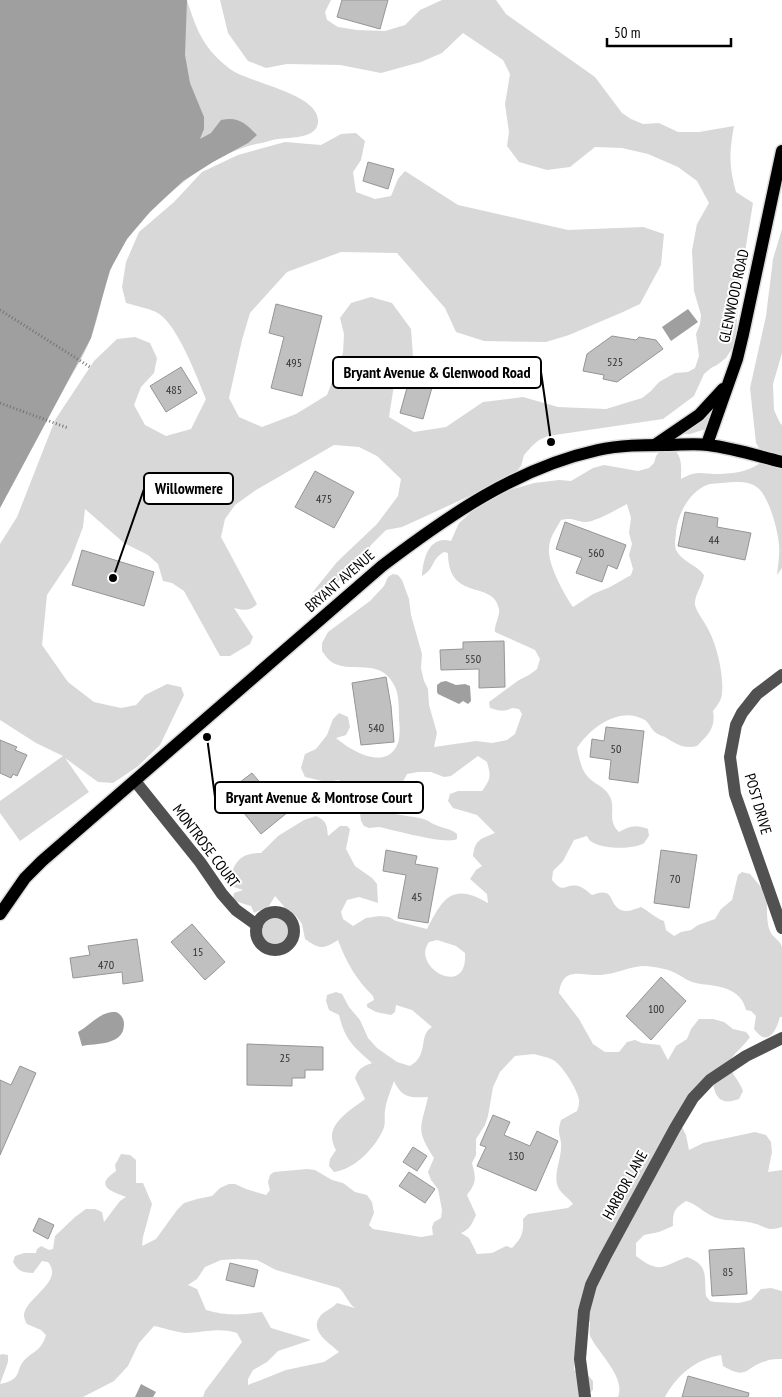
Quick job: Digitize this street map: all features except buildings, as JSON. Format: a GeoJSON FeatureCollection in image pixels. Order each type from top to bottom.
{"type":"FeatureCollection","features":[{"type":"Feature","properties":{"kind":"main road","name":"GLENWOOD ROAD"},"geometry":{"type":"LineString","coordinates":[[707,444],[743,334],[782,151]]}},
{"type":"Feature","properties":{"kind":"main road"},"geometry":{"type":"LineString","coordinates":[[655,445],[699,415],[728,383]]}},
{"type":"Feature","properties":{"kind":"main road","name":"BRYANT AVENUE"},"geometry":{"type":"LineString","coordinates":[[0,914],[25,878],[135,781],[382,566],[432,528],[465,506],[556,462],[616,447],[707,444],[782,462]]}},
{"type":"Feature","properties":{"kind":"street","name":"POST DRIVE"},"geometry":{"type":"LineString","coordinates":[[782,675],[757,694],[742,713],[736,725],[730,757],[735,794],[782,928]]}},
{"type":"Feature","properties":{"kind":"street","name":"MONTROSE COURT"},"geometry":{"type":"LineString","coordinates":[[135,781],[200,862],[222,894],[236,910],[256,926]]}},
{"type":"Feature","properties":{"kind":"street","name":"HARBOR LANE"},"geometry":{"type":"LineString","coordinates":[[585,1397],[580,1359],[584,1311],[591,1285],[604,1257],[674,1128],[694,1098],[710,1080],[746,1056],[782,1038]]}},
{"type":"Feature","properties":{"kind":"path"},"geometry":{"type":"LineString","coordinates":[[0,310],[90,367]]}},
{"type":"Feature","properties":{"kind":"path"},"geometry":{"type":"LineString","coordinates":[[0,403],[68,428]]}},
{"type":"Feature","properties":{"kind":"shaded area"},"geometry":{"type":"Polygon","coordinates":[[[0,0],[187,0],[185,55],[190,83],[204,117],[204,129],[200,139],[211,133],[221,120],[227,119],[242,122],[257,135],[248,143],[183,181],[150,212],[127,239],[110,270],[91,338],[0,508],[0,0]]]}},
{"type":"Feature","properties":{"kind":"shaded area"},"geometry":{"type":"Polygon","coordinates":[[[135,0],[187,0],[202,38],[213,54],[230,69],[239,74],[295,96],[306,103],[315,111],[318,120],[317,126],[314,131],[303,136],[256,144],[229,153],[193,175],[152,209],[138,225],[114,262],[94,330],[85,351],[0,508],[135,0]]]}},
{"type":"Feature","properties":{"kind":"shaded area"},"geometry":{"type":"Polygon","coordinates":[[[220,0],[331,0],[325,12],[327,20],[338,27],[385,31],[405,25],[420,10],[442,0],[496,0],[506,14],[595,77],[622,113],[631,119],[643,124],[659,123],[678,132],[699,132],[734,126],[731,159],[736,192],[753,203],[739,289],[736,335],[733,347],[726,358],[704,374],[694,396],[663,419],[548,436],[539,440],[524,455],[521,466],[516,472],[489,487],[402,527],[386,530],[371,545],[361,562],[343,579],[312,593],[337,562],[377,524],[398,496],[401,479],[377,456],[359,447],[334,445],[256,490],[235,505],[225,519],[221,537],[257,604],[244,610],[234,608],[253,637],[250,644],[230,656],[220,656],[184,591],[172,583],[163,581],[158,564],[148,555],[124,543],[85,509],[83,527],[71,559],[47,595],[42,645],[68,682],[94,702],[121,708],[136,705],[145,695],[167,684],[181,687],[184,695],[160,745],[137,767],[113,783],[98,782],[65,758],[89,792],[20,841],[0,813],[0,801],[63,756],[36,743],[0,720],[0,544],[17,517],[55,420],[94,361],[117,339],[135,337],[150,343],[157,358],[154,373],[141,387],[134,405],[145,425],[166,436],[191,429],[206,399],[179,338],[164,318],[156,312],[126,303],[122,287],[126,262],[139,232],[174,202],[202,172],[238,155],[285,142],[321,145],[341,134],[356,133],[365,141],[361,160],[353,172],[356,192],[375,199],[391,196],[398,179],[405,171],[458,205],[568,230],[643,227],[664,234],[661,265],[640,304],[569,335],[546,342],[484,341],[456,332],[445,308],[397,253],[341,252],[287,272],[250,313],[229,398],[239,417],[262,427],[296,414],[327,395],[343,353],[344,334],[340,318],[351,303],[371,297],[392,303],[411,329],[413,357],[394,385],[389,417],[414,432],[446,427],[483,402],[523,397],[558,407],[606,409],[642,398],[659,382],[675,373],[688,372],[695,368],[699,356],[696,334],[701,315],[694,291],[692,250],[697,224],[709,203],[697,181],[678,167],[648,154],[622,148],[595,147],[570,167],[547,170],[519,162],[507,146],[509,132],[505,104],[510,74],[503,60],[463,33],[442,53],[421,62],[381,73],[340,65],[287,64],[266,68],[248,61],[228,33],[220,0]]]}},
{"type":"Feature","properties":{"kind":"shaded area"},"geometry":{"type":"Polygon","coordinates":[[[782,229],[782,353],[773,384],[774,410],[782,425],[782,568],[777,575],[779,548],[777,531],[766,499],[758,488],[749,483],[740,482],[710,484],[691,496],[679,517],[675,545],[682,558],[704,575],[695,605],[714,643],[722,678],[721,697],[713,711],[712,727],[708,735],[697,746],[692,747],[680,745],[658,734],[645,720],[635,716],[616,717],[606,721],[590,733],[577,748],[582,767],[590,779],[609,795],[615,827],[619,832],[633,826],[644,827],[648,829],[649,836],[644,843],[626,848],[603,846],[591,841],[587,836],[574,840],[563,861],[553,871],[552,880],[562,888],[574,885],[584,888],[592,895],[608,894],[617,907],[623,911],[641,907],[664,921],[666,930],[674,936],[715,919],[721,909],[732,900],[738,875],[742,872],[750,874],[767,894],[769,927],[771,933],[782,947],[782,1017],[780,1017],[774,1032],[767,1037],[759,1035],[754,1029],[756,1016],[751,1011],[746,1010],[741,1000],[728,989],[692,982],[663,969],[640,966],[601,975],[569,975],[561,984],[559,993],[579,1019],[593,1044],[605,1052],[619,1052],[627,1042],[635,1040],[642,1043],[660,1045],[668,1060],[676,1046],[687,1039],[691,1029],[699,1019],[713,1019],[724,1022],[733,1029],[746,1032],[750,1037],[729,1062],[743,1091],[739,1099],[733,1101],[721,1100],[716,1094],[713,1084],[701,1085],[681,1125],[686,1135],[689,1150],[703,1143],[755,1132],[766,1135],[771,1142],[772,1152],[768,1172],[782,1170],[782,1227],[769,1229],[751,1223],[721,1219],[686,1201],[675,1211],[673,1226],[659,1232],[644,1235],[636,1243],[636,1256],[644,1262],[657,1267],[666,1266],[687,1257],[694,1260],[704,1272],[706,1296],[710,1301],[739,1303],[751,1300],[761,1289],[771,1288],[782,1291],[782,1359],[768,1360],[742,1373],[723,1366],[721,1355],[712,1357],[688,1369],[675,1382],[665,1397],[618,1397],[618,1381],[615,1373],[590,1336],[590,1321],[578,1332],[574,1370],[587,1374],[593,1381],[593,1390],[585,1397],[203,1397],[205,1391],[242,1342],[237,1333],[217,1330],[185,1333],[154,1326],[139,1343],[128,1366],[114,1381],[83,1397],[0,1397],[0,1384],[14,1378],[22,1363],[41,1346],[46,1335],[41,1330],[27,1324],[24,1316],[30,1303],[48,1283],[52,1269],[48,1262],[42,1261],[33,1273],[24,1272],[17,1268],[13,1262],[15,1256],[24,1253],[36,1253],[37,1249],[41,1246],[49,1250],[53,1249],[55,1236],[86,1209],[95,1209],[102,1212],[104,1222],[120,1201],[126,1197],[110,1190],[105,1184],[109,1176],[116,1171],[115,1165],[121,1154],[130,1155],[136,1160],[136,1183],[143,1183],[152,1204],[142,1246],[156,1239],[184,1203],[212,1196],[220,1188],[229,1184],[235,1184],[266,1195],[270,1190],[268,1182],[270,1175],[274,1172],[307,1169],[315,1170],[332,1180],[343,1183],[355,1192],[367,1195],[372,1202],[374,1213],[369,1225],[373,1229],[421,1237],[433,1235],[432,1227],[434,1222],[441,1218],[442,1210],[438,1189],[428,1172],[434,1158],[424,1141],[421,1128],[428,1097],[407,1096],[400,1091],[394,1081],[387,1099],[384,1127],[369,1151],[349,1167],[342,1170],[334,1172],[329,1166],[330,1159],[336,1150],[332,1134],[335,1127],[339,1120],[365,1099],[355,1078],[361,1068],[372,1063],[347,1037],[339,1015],[329,1010],[326,1001],[327,995],[336,992],[342,994],[349,1007],[360,1020],[368,1038],[377,1048],[397,1062],[410,1066],[419,1057],[425,1035],[432,1027],[412,1010],[396,1005],[395,1012],[391,1015],[376,1012],[367,1007],[367,1004],[374,1000],[373,996],[352,970],[338,940],[325,947],[321,947],[305,939],[302,924],[275,896],[269,906],[254,913],[251,906],[235,901],[233,898],[234,893],[243,890],[234,887],[230,880],[232,873],[240,859],[254,853],[261,853],[278,836],[304,820],[316,816],[326,824],[328,836],[340,826],[347,826],[350,829],[346,849],[355,866],[377,884],[378,903],[359,897],[347,900],[341,912],[343,919],[353,926],[366,918],[380,916],[427,929],[438,909],[450,896],[466,894],[488,903],[487,894],[470,879],[476,870],[482,866],[473,856],[475,846],[482,838],[495,833],[477,815],[453,808],[448,801],[450,794],[458,791],[482,791],[489,777],[487,762],[478,756],[451,776],[444,777],[431,772],[407,774],[400,786],[388,791],[371,786],[370,796],[373,804],[379,809],[398,815],[426,820],[452,831],[457,834],[457,839],[451,840],[431,839],[379,827],[369,828],[364,826],[361,821],[359,805],[351,800],[339,780],[326,782],[305,777],[301,768],[305,754],[316,749],[327,735],[333,719],[339,713],[348,717],[350,727],[346,735],[336,738],[359,753],[378,758],[386,756],[393,752],[399,738],[398,696],[390,679],[376,669],[342,666],[333,663],[322,651],[322,643],[328,632],[370,601],[384,586],[388,577],[393,574],[398,575],[402,580],[409,599],[411,615],[422,654],[421,668],[428,689],[429,705],[437,733],[434,747],[476,741],[492,743],[507,740],[515,734],[522,714],[519,709],[496,710],[490,708],[489,702],[537,669],[540,659],[535,650],[495,632],[499,609],[495,600],[489,595],[463,585],[455,579],[450,569],[448,553],[444,552],[440,555],[422,576],[429,550],[437,542],[443,540],[451,541],[459,523],[496,494],[534,483],[559,480],[571,481],[593,468],[604,465],[638,471],[649,468],[661,450],[674,449],[677,453],[681,463],[681,479],[695,473],[721,474],[739,472],[750,469],[760,463],[760,450],[756,443],[750,388],[766,316],[773,259],[782,229]],[[627,504],[600,518],[585,522],[569,519],[561,520],[550,541],[549,556],[551,563],[561,587],[573,607],[593,594],[631,575],[633,569],[629,555],[632,544],[629,533],[631,518],[627,504]],[[437,940],[429,942],[425,952],[427,961],[433,969],[441,975],[450,977],[458,975],[464,967],[465,953],[456,946],[437,940]],[[534,1054],[515,1056],[500,1072],[493,1087],[485,1125],[476,1139],[476,1155],[472,1163],[475,1180],[473,1187],[467,1195],[476,1215],[467,1230],[461,1233],[469,1238],[477,1254],[492,1253],[506,1246],[512,1248],[518,1242],[523,1228],[523,1219],[528,1214],[568,1208],[573,1204],[559,1189],[556,1177],[561,1152],[559,1132],[561,1120],[577,1111],[579,1098],[564,1071],[553,1060],[534,1054]],[[221,1260],[205,1267],[197,1279],[188,1285],[197,1289],[206,1310],[234,1314],[262,1312],[271,1328],[311,1340],[278,1351],[267,1362],[253,1370],[248,1379],[248,1385],[286,1370],[324,1362],[339,1352],[319,1333],[317,1323],[325,1312],[337,1303],[355,1308],[339,1288],[276,1270],[257,1260],[221,1260]]]}},
{"type":"Feature","properties":{"kind":"shaded area"},"geometry":{"type":"Polygon","coordinates":[[[688,309],[698,322],[671,341],[662,327],[688,309]]]}},
{"type":"Feature","properties":{"kind":"shaded area"},"geometry":{"type":"Polygon","coordinates":[[[718,399],[706,429],[690,434],[677,434],[718,399]]]}},
{"type":"Feature","properties":{"kind":"shaded area"},"geometry":{"type":"Polygon","coordinates":[[[446,681],[456,685],[465,684],[470,686],[471,701],[468,704],[463,701],[459,704],[438,694],[437,685],[446,681]]]}},
{"type":"Feature","properties":{"kind":"shaded area"},"geometry":{"type":"Polygon","coordinates":[[[275,915],[281,916],[286,920],[290,925],[290,937],[286,942],[281,946],[275,947],[269,946],[264,942],[260,937],[259,931],[260,925],[264,920],[269,916],[275,915]]]}},
{"type":"Feature","properties":{"kind":"shaded area"},"geometry":{"type":"Polygon","coordinates":[[[116,1012],[121,1015],[124,1022],[123,1031],[119,1036],[114,1040],[101,1044],[82,1046],[78,1032],[100,1016],[116,1012]]]}},
{"type":"Feature","properties":{"kind":"shaded area"},"geometry":{"type":"Polygon","coordinates":[[[0,1355],[8,1355],[8,1362],[0,1384],[0,1355]]]}},
{"type":"Feature","properties":{"kind":"shaded area"},"geometry":{"type":"Polygon","coordinates":[[[141,1384],[156,1392],[153,1397],[135,1397],[141,1384]]]}},
{"type":"Feature","properties":{"kind":"place","name":"Bryant Avenue & Glenwood Road"},"geometry":{"type":"Point","coordinates":[551,442]}},
{"type":"Feature","properties":{"kind":"place","name":"Willowmere"},"geometry":{"type":"Point","coordinates":[113,578]}},
{"type":"Feature","properties":{"kind":"place","name":"Bryant Avenue & Montrose Court"},"geometry":{"type":"Point","coordinates":[207,737]}}]}
